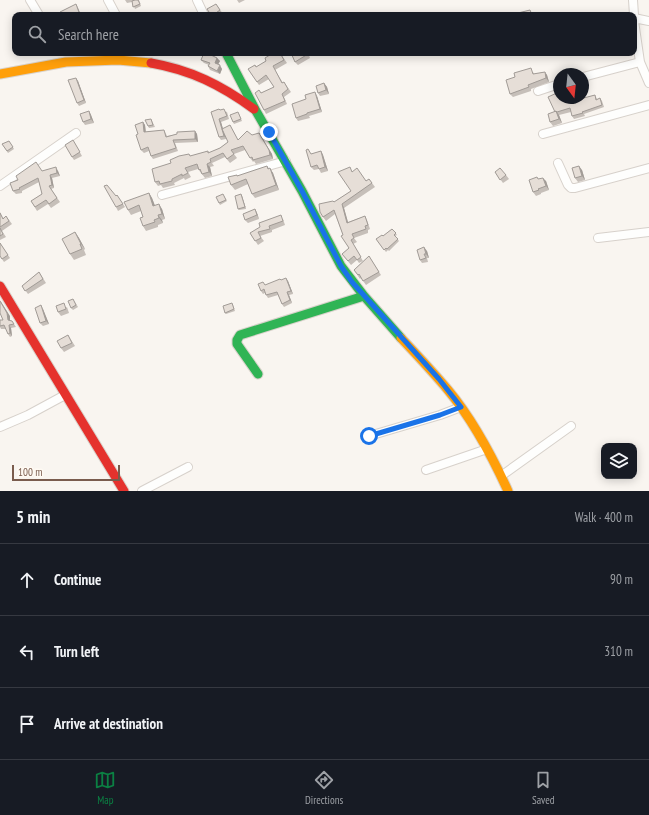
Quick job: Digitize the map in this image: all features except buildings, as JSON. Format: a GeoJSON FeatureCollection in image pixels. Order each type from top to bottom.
{"type":"FeatureCollection","features":[{"type":"Feature","properties":{"kind":"street"},"geometry":{"type":"LineString","coordinates":[[30,0],[37,12]]}},
{"type":"Feature","properties":{"kind":"street"},"geometry":{"type":"LineString","coordinates":[[108,0],[114,12]]}},
{"type":"Feature","properties":{"kind":"street"},"geometry":{"type":"LineString","coordinates":[[197,0],[203,12]]}},
{"type":"Feature","properties":{"kind":"street"},"geometry":{"type":"LineString","coordinates":[[633,0],[634,12]]}},
{"type":"Feature","properties":{"kind":"street"},"geometry":{"type":"LineString","coordinates":[[637,19],[649,20]]}},
{"type":"Feature","properties":{"kind":"street"},"geometry":{"type":"LineString","coordinates":[[637,40],[640,62],[649,83]]}},
{"type":"Feature","properties":{"kind":"street"},"geometry":{"type":"LineString","coordinates":[[63,56],[66,62]]}},
{"type":"Feature","properties":{"kind":"street"},"geometry":{"type":"LineString","coordinates":[[228,56],[256,111],[286,161],[341,266],[352,282],[439,379],[461,407],[486,449],[508,491]]}},
{"type":"Feature","properties":{"kind":"street"},"geometry":{"type":"LineString","coordinates":[[0,74],[66,62],[137,57],[196,74],[216,83],[237,96],[256,111]]}},
{"type":"Feature","properties":{"kind":"street"},"geometry":{"type":"LineString","coordinates":[[589,75],[640,62]]}},
{"type":"Feature","properties":{"kind":"street"},"geometry":{"type":"LineString","coordinates":[[538,91],[553,86]]}},
{"type":"Feature","properties":{"kind":"street"},"geometry":{"type":"LineString","coordinates":[[544,134],[649,105]]}},
{"type":"Feature","properties":{"kind":"street"},"geometry":{"type":"LineString","coordinates":[[0,186],[76,133]]}},
{"type":"Feature","properties":{"kind":"street"},"geometry":{"type":"LineString","coordinates":[[162,195],[286,161]]}},
{"type":"Feature","properties":{"kind":"street"},"geometry":{"type":"LineString","coordinates":[[558,163],[568,185],[571,188],[649,168]]}},
{"type":"Feature","properties":{"kind":"street"},"geometry":{"type":"LineString","coordinates":[[598,238],[649,232]]}},
{"type":"Feature","properties":{"kind":"street"},"geometry":{"type":"LineString","coordinates":[[0,286],[124,491]]}},
{"type":"Feature","properties":{"kind":"street"},"geometry":{"type":"LineString","coordinates":[[258,374],[237,344],[237,340],[240,335],[364,296]]}},
{"type":"Feature","properties":{"kind":"street"},"geometry":{"type":"LineString","coordinates":[[0,427],[28,415],[65,395]]}},
{"type":"Feature","properties":{"kind":"street"},"geometry":{"type":"LineString","coordinates":[[369,436],[440,415],[461,407]]}},
{"type":"Feature","properties":{"kind":"street"},"geometry":{"type":"LineString","coordinates":[[501,476],[572,426]]}},
{"type":"Feature","properties":{"kind":"street"},"geometry":{"type":"LineString","coordinates":[[426,470],[486,449]]}},
{"type":"Feature","properties":{"kind":"street"},"geometry":{"type":"LineString","coordinates":[[142,491],[188,467]]}},
{"type":"Feature","properties":{"kind":"traffic: fast"},"geometry":{"type":"LineString","coordinates":[[228,56],[256,111],[302,191],[341,266],[364,296],[401,338]]}},
{"type":"Feature","properties":{"kind":"traffic: fast"},"geometry":{"type":"LineString","coordinates":[[258,374],[237,344],[237,340],[240,335],[364,296]]}},
{"type":"Feature","properties":{"kind":"traffic: slow"},"geometry":{"type":"LineString","coordinates":[[0,74],[66,62],[118,60],[151,63]]}},
{"type":"Feature","properties":{"kind":"traffic: slow"},"geometry":{"type":"LineString","coordinates":[[401,338],[442,383],[466,414],[489,452],[508,491]]}},
{"type":"Feature","properties":{"kind":"traffic: jam"},"geometry":{"type":"LineString","coordinates":[[151,63],[192,74],[230,93],[254,109]]}},
{"type":"Feature","properties":{"kind":"traffic: jam"},"geometry":{"type":"LineString","coordinates":[[0,286],[124,491]]}},
{"type":"Feature","properties":{"kind":"route"},"geometry":{"type":"LineString","coordinates":[[269,132],[286,161],[341,266],[352,282],[439,379],[461,407],[440,415],[369,436]]}}]}
